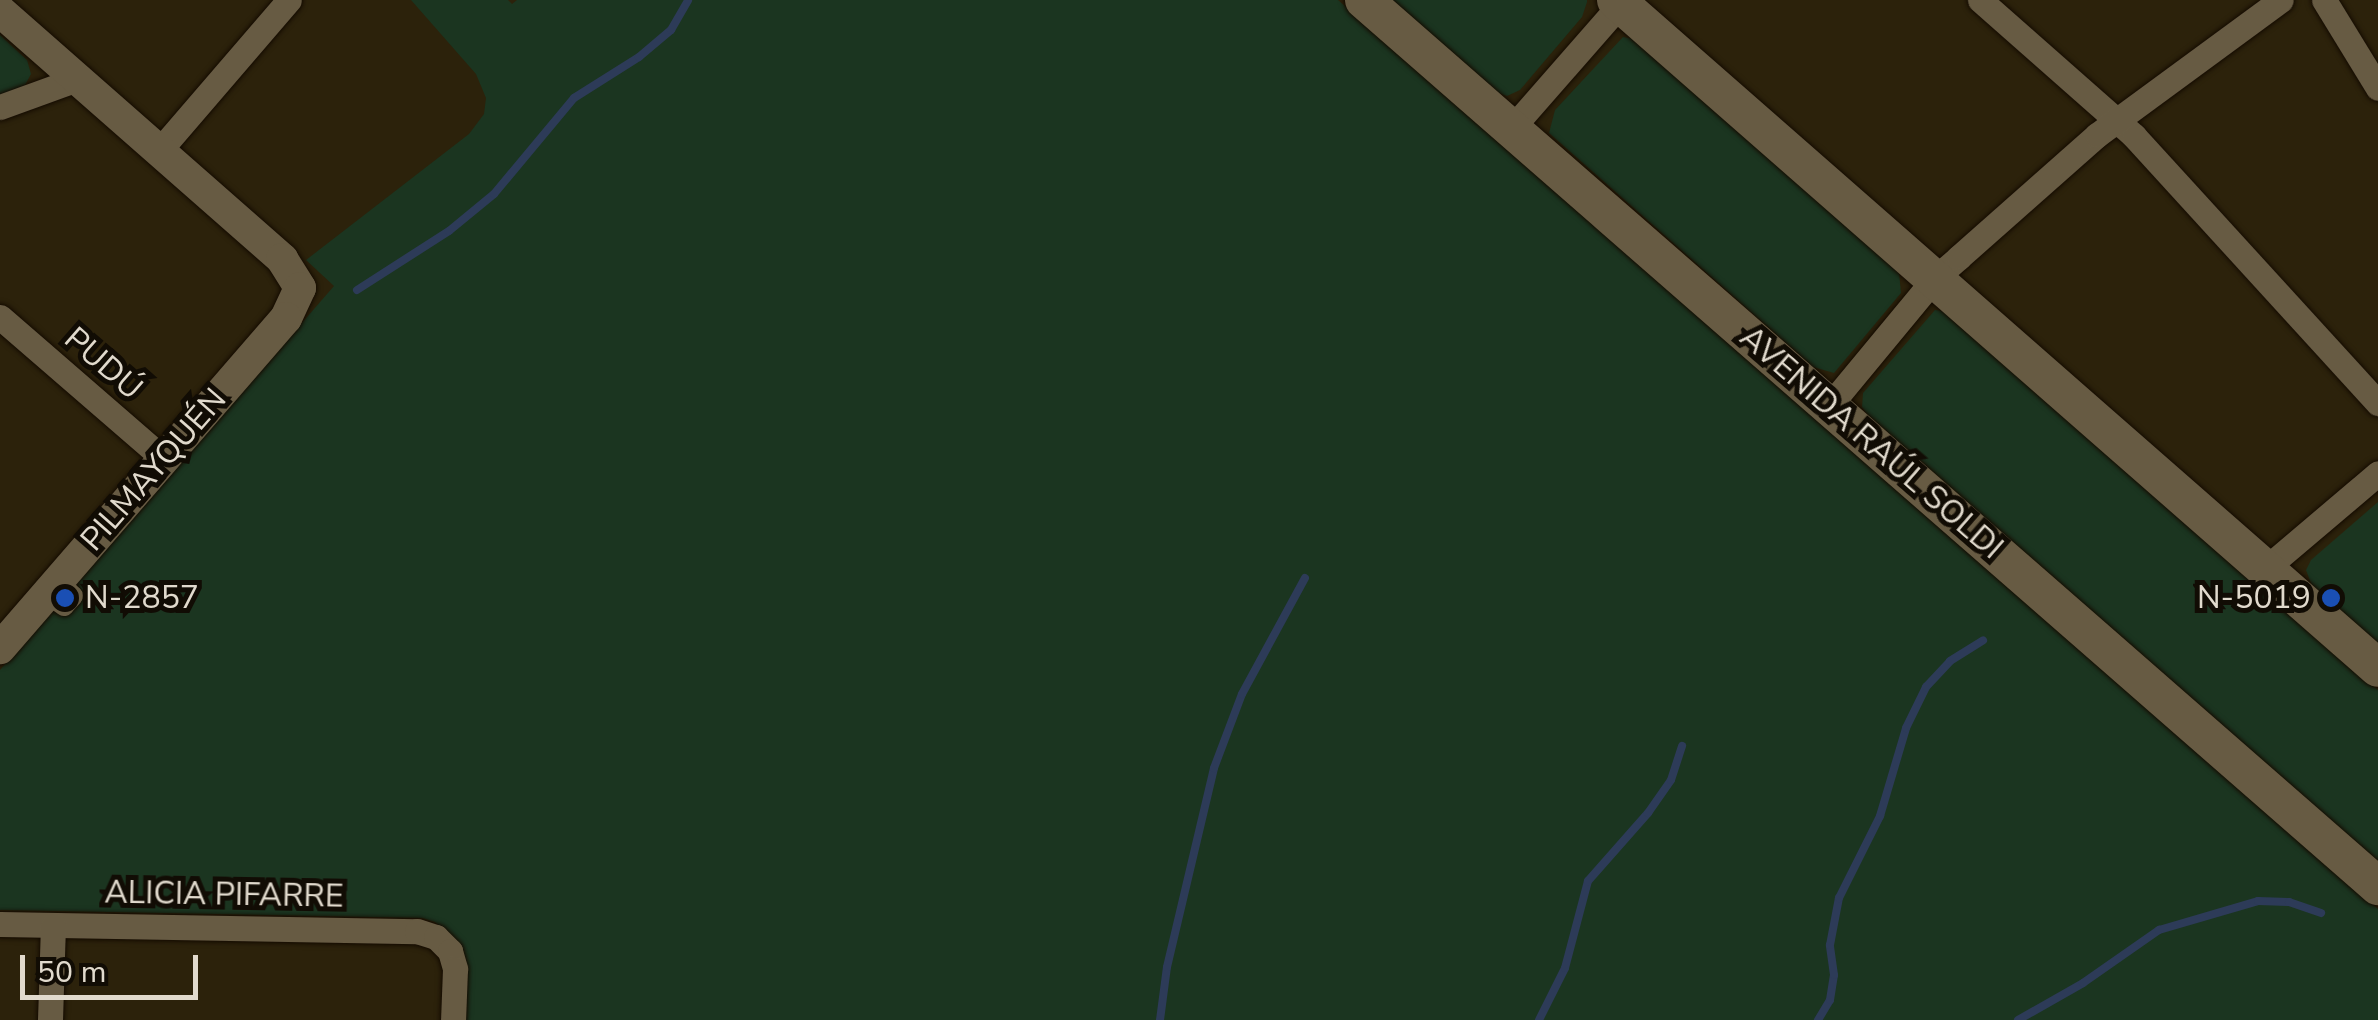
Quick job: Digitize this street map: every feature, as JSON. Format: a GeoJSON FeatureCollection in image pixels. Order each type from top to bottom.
{"type":"FeatureCollection","features":[{"type":"Feature","properties":{"kind":"main road","name":"AVENIDA RAÚL SOLDI"},"geometry":{"type":"LineString","coordinates":[[1364,0],[2378,886]]}},
{"type":"Feature","properties":{"kind":"main road"},"geometry":{"type":"LineString","coordinates":[[1620,1],[2378,668]]}},
{"type":"Feature","properties":{"kind":"street"},"geometry":{"type":"LineString","coordinates":[[0,11],[159,151],[289,0]]}},
{"type":"Feature","properties":{"kind":"street"},"geometry":{"type":"LineString","coordinates":[[1980,0],[2116,120],[2378,404]]}},
{"type":"Feature","properties":{"kind":"street"},"geometry":{"type":"LineString","coordinates":[[1829,406],[1934,279],[2116,120],[2281,0]]}},
{"type":"Feature","properties":{"kind":"street"},"geometry":{"type":"LineString","coordinates":[[2324,0],[2378,88]]}},
{"type":"Feature","properties":{"kind":"street"},"geometry":{"type":"LineString","coordinates":[[1511,129],[1620,1]]}},
{"type":"Feature","properties":{"kind":"street"},"geometry":{"type":"LineString","coordinates":[[0,107],[76,79]]}},
{"type":"Feature","properties":{"kind":"street","name":"PILMAYQUÉN"},"geometry":{"type":"LineString","coordinates":[[6,629],[164,459],[286,318],[300,288],[282,258],[159,151]]}},
{"type":"Feature","properties":{"kind":"street","name":"PUDÚ"},"geometry":{"type":"LineString","coordinates":[[1,319],[164,459]]}},
{"type":"Feature","properties":{"kind":"street"},"geometry":{"type":"LineString","coordinates":[[2264,569],[2378,473]]}},
{"type":"Feature","properties":{"kind":"street","name":"ALICIA PIFARRE"},"geometry":{"type":"LineString","coordinates":[[0,924],[418,930],[444,943],[455,969],[454,1020]]}},
{"type":"Feature","properties":{"kind":"street"},"geometry":{"type":"LineString","coordinates":[[50,1020],[52,925]]}},
{"type":"Feature","properties":{"kind":"green space"},"geometry":{"type":"Polygon","coordinates":[[[411,0],[508,0],[512,4],[517,0],[1338,0],[2378,909],[2378,1020],[464,1020],[455,939],[435,922],[422,918],[0,910],[0,670],[334,286],[306,260],[469,134],[484,114],[486,98],[476,74],[411,0]]]}},
{"type":"Feature","properties":{"kind":"green space"},"geometry":{"type":"Polygon","coordinates":[[[1390,0],[1587,2],[1582,17],[1520,90],[1507,96],[1496,92],[1390,0]]]}},
{"type":"Feature","properties":{"kind":"green space"},"geometry":{"type":"Polygon","coordinates":[[[0,35],[27,60],[31,74],[24,87],[0,97],[0,35]]]}},
{"type":"Feature","properties":{"kind":"green space"},"geometry":{"type":"Polygon","coordinates":[[[1623,37],[1635,39],[1899,272],[1901,293],[1834,373],[1813,367],[1549,133],[1555,110],[1623,37]]]}},
{"type":"Feature","properties":{"kind":"green space"},"geometry":{"type":"Polygon","coordinates":[[[1935,310],[1945,311],[2378,690],[2378,862],[1867,414],[1862,407],[1863,393],[1935,310]]]}},
{"type":"Feature","properties":{"kind":"green space"},"geometry":{"type":"Polygon","coordinates":[[[2378,502],[2378,644],[2312,586],[2306,570],[2311,560],[2378,502]]]}},
{"type":"Feature","properties":{"kind":"waterway"},"geometry":{"type":"LineString","coordinates":[[357,290],[449,231],[494,194],[574,98],[639,57],[671,30],[688,0]]}},
{"type":"Feature","properties":{"kind":"waterway"},"geometry":{"type":"LineString","coordinates":[[1160,1020],[1167,967],[1214,768],[1242,694],[1305,578]]}},
{"type":"Feature","properties":{"kind":"waterway"},"geometry":{"type":"LineString","coordinates":[[1818,1020],[1830,1000],[1834,975],[1830,945],[1839,898],[1880,816],[1906,728],[1926,687],[1950,661],[1983,640]]}},
{"type":"Feature","properties":{"kind":"waterway"},"geometry":{"type":"LineString","coordinates":[[1539,1020],[1565,968],[1588,881],[1648,813],[1671,780],[1682,746]]}},
{"type":"Feature","properties":{"kind":"waterway"},"geometry":{"type":"LineString","coordinates":[[2018,1020],[2083,983],[2159,930],[2258,901],[2289,902],[2321,913]]}},
{"type":"Feature","properties":{"kind":"place","name":"N-2857"},"geometry":{"type":"Point","coordinates":[65,598]}},
{"type":"Feature","properties":{"kind":"place","name":"N-5019"},"geometry":{"type":"Point","coordinates":[2331,598]}}]}
